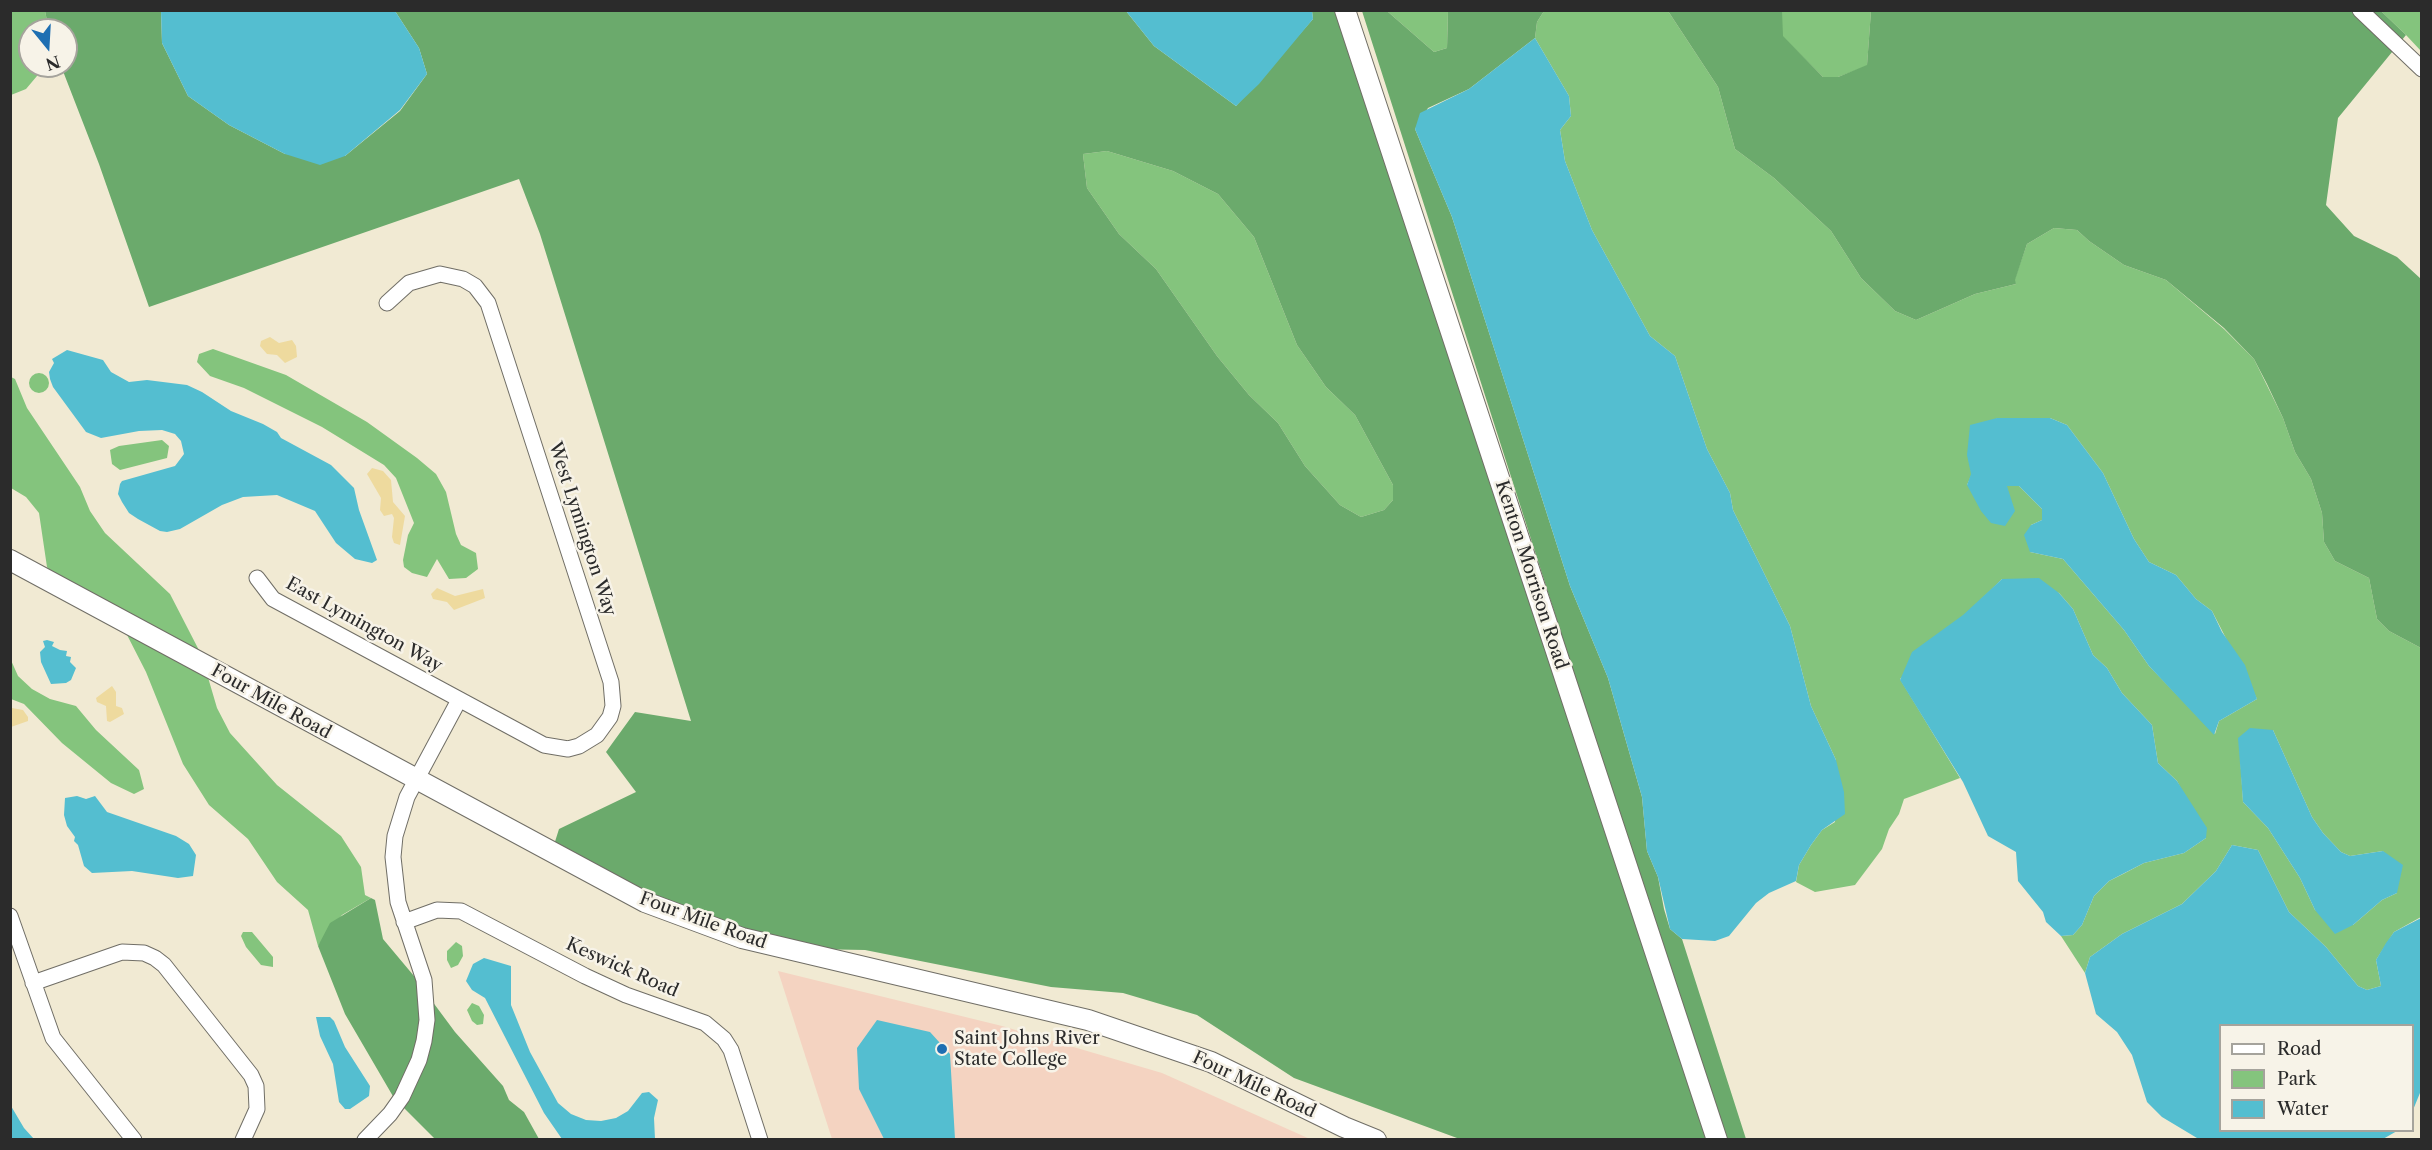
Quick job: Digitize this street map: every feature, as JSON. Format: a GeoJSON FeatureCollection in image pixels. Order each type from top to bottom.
{"type":"FeatureCollection","features":[{"type":"Feature","properties":{"kind":"main road","name":"Kenton Morrison Road"},"geometry":{"type":"LineString","coordinates":[[1346,10],[1717,1140]]}},
{"type":"Feature","properties":{"kind":"main road","name":"Four Mile Road"},"geometry":{"type":"LineString","coordinates":[[10,560],[645,902],[753,940],[1083,1018],[1211,1062],[1344,1127],[1376,1140]]}},
{"type":"Feature","properties":{"kind":"street"},"geometry":{"type":"LineString","coordinates":[[2360,10],[2421,69]]}},
{"type":"Feature","properties":{"kind":"street","name":"West Lymington Way"},"geometry":{"type":"LineString","coordinates":[[387,303],[409,283],[440,274],[463,279],[475,286],[488,303],[614,693],[613,706],[604,727],[588,742],[568,749],[544,745],[459,700]]}},
{"type":"Feature","properties":{"kind":"street","name":"East Lymington Way"},"geometry":{"type":"LineString","coordinates":[[256,578],[273,599],[459,700]]}},
{"type":"Feature","properties":{"kind":"street"},"geometry":{"type":"LineString","coordinates":[[364,1140],[390,1114],[402,1097],[416,1070],[424,1041],[427,1020],[424,980],[404,922],[394,882],[393,857],[400,817],[415,780],[459,700]]}},
{"type":"Feature","properties":{"kind":"street","name":"Keswick Road"},"geometry":{"type":"LineString","coordinates":[[404,922],[437,910],[461,911],[615,990],[705,1023],[720,1035],[730,1050],[760,1140]]}},
{"type":"Feature","properties":{"kind":"street"},"geometry":{"type":"LineString","coordinates":[[10,916],[53,1038],[134,1140]]}},
{"type":"Feature","properties":{"kind":"street"},"geometry":{"type":"LineString","coordinates":[[33,983],[122,952],[144,953],[155,958],[164,965],[251,1075],[256,1086],[257,1109],[243,1140]]}},
{"type":"Feature","properties":{"kind":"shaded area","name":"Saint Johns River State College"},"geometry":{"type":"Polygon","coordinates":[[[778,971],[1002,1026],[1162,1073],[1310,1139],[832,1139],[778,971]]]}},
{"type":"Feature","properties":{"kind":"green space"},"geometry":{"type":"Polygon","coordinates":[[[10,11],[45,11],[46,18],[18,18],[18,78],[35,78],[26,89],[11,95],[10,11]]]}},
{"type":"Feature","properties":{"kind":"green space"},"geometry":{"type":"Polygon","coordinates":[[[45,11],[161,11],[162,43],[188,96],[229,125],[285,154],[345,156],[400,111],[427,74],[419,48],[395,11],[1126,11],[1154,46],[1236,106],[1313,19],[1312,11],[1339,11],[1711,1139],[1457,1138],[1294,1078],[1197,1015],[1123,993],[1051,987],[865,950],[811,949],[685,911],[553,848],[559,829],[636,792],[606,752],[635,712],[691,721],[540,234],[519,179],[149,307],[99,164],[66,78],[78,78],[78,18],[46,18],[45,11]],[[1107,151],[1083,154],[1087,188],[1119,234],[1156,269],[1217,356],[1249,395],[1278,423],[1305,466],[1340,505],[1361,517],[1384,510],[1393,500],[1393,485],[1355,415],[1326,387],[1297,345],[1254,237],[1218,194],[1173,171],[1107,151]]]}},
{"type":"Feature","properties":{"kind":"green space"},"geometry":{"type":"Polygon","coordinates":[[[1362,11],[1387,11],[1434,52],[1447,48],[1448,11],[1544,11],[1537,22],[1535,38],[1469,89],[1428,108],[1415,129],[1452,217],[1570,586],[1608,678],[1642,797],[1647,851],[1658,877],[1664,909],[1670,929],[1682,939],[1746,1139],[1723,1139],[1362,11]]]}},
{"type":"Feature","properties":{"kind":"green space"},"geometry":{"type":"Polygon","coordinates":[[[1387,11],[1448,11],[1447,48],[1434,52],[1387,11]]]}},
{"type":"Feature","properties":{"kind":"green space"},"geometry":{"type":"Polygon","coordinates":[[[1544,11],[1668,11],[1718,87],[1735,149],[1774,178],[1831,231],[1861,278],[1895,311],[1916,320],[1975,294],[2016,284],[2014,281],[2027,244],[2054,228],[2077,230],[2124,265],[2166,280],[2224,329],[2254,359],[2283,418],[2295,452],[2311,479],[2322,513],[2324,542],[2335,561],[2369,578],[2377,619],[2389,631],[2421,648],[2421,917],[2394,932],[2376,960],[2381,986],[2367,990],[2358,986],[2326,947],[2289,912],[2258,850],[2232,845],[2216,871],[2182,904],[2122,934],[2090,957],[2085,973],[2061,936],[2073,935],[2082,925],[2094,896],[2109,881],[2144,863],[2184,853],[2206,838],[2177,781],[2158,763],[2152,725],[2122,693],[2107,668],[2093,655],[2073,609],[2059,593],[2002,579],[1900,679],[1960,778],[1904,799],[1882,849],[1855,885],[1815,892],[1796,882],[1799,865],[1811,845],[1822,830],[1835,822],[1836,760],[1811,706],[1790,626],[1733,510],[1730,493],[1707,449],[1675,356],[1650,336],[1592,230],[1565,161],[1560,130],[1571,116],[1569,96],[1535,38],[1537,22],[1544,11]],[[1997,418],[1967,485],[2019,486],[2042,509],[2042,520],[2031,525],[2030,552],[2063,559],[2124,630],[2149,666],[2215,734],[2219,721],[2257,699],[2212,611],[2196,599],[2176,575],[2149,562],[2134,539],[2103,473],[2067,425],[2050,418],[1997,418]],[[2273,730],[2239,738],[2243,802],[2268,828],[2300,878],[2315,910],[2353,925],[2382,900],[2397,893],[2383,851],[2350,856],[2341,852],[2323,833],[2312,817],[2273,730]]]}},
{"type":"Feature","properties":{"kind":"green space"},"geometry":{"type":"Polygon","coordinates":[[[1668,11],[1782,11],[1783,36],[1823,77],[1838,77],[1867,65],[1871,11],[2381,11],[2406,35],[2338,118],[2326,205],[2354,236],[2397,257],[2421,279],[2421,648],[2389,631],[2377,619],[2369,578],[2335,561],[2324,542],[2322,513],[2311,479],[2295,452],[2283,418],[2267,384],[2254,359],[2224,328],[2166,280],[2124,265],[2077,230],[2054,228],[2027,244],[2015,280],[2016,284],[1975,294],[1916,320],[1895,311],[1861,278],[1831,231],[1774,178],[1735,149],[1718,87],[1668,11]]]}},
{"type":"Feature","properties":{"kind":"green space"},"geometry":{"type":"Polygon","coordinates":[[[1782,11],[1871,11],[1867,66],[1838,77],[1823,77],[1782,36],[1782,11]]]}},
{"type":"Feature","properties":{"kind":"green space"},"geometry":{"type":"Polygon","coordinates":[[[2381,11],[2421,11],[2421,51],[2406,35],[2381,11]]]}},
{"type":"Feature","properties":{"kind":"green space"},"geometry":{"type":"Polygon","coordinates":[[[1107,151],[1173,171],[1218,194],[1254,237],[1297,345],[1326,387],[1355,415],[1393,485],[1393,500],[1384,510],[1361,517],[1340,505],[1305,466],[1278,423],[1249,395],[1217,356],[1156,269],[1119,234],[1087,188],[1083,154],[1107,151]]]}},
{"type":"Feature","properties":{"kind":"green space"},"geometry":{"type":"Polygon","coordinates":[[[213,349],[286,375],[367,422],[417,458],[436,474],[446,492],[456,534],[461,545],[476,553],[478,569],[466,578],[449,579],[437,559],[427,577],[412,573],[404,567],[403,560],[408,535],[414,523],[396,478],[384,465],[322,427],[244,388],[210,376],[197,362],[199,354],[213,349]]]}},
{"type":"Feature","properties":{"kind":"green space"},"geometry":{"type":"Polygon","coordinates":[[[39,373],[46,376],[49,383],[46,390],[39,393],[32,390],[29,383],[32,376],[39,373]]]}},
{"type":"Feature","properties":{"kind":"green space"},"geometry":{"type":"Polygon","coordinates":[[[11,377],[15,379],[27,408],[80,487],[90,511],[105,533],[170,594],[203,658],[54,577],[47,567],[39,513],[26,497],[11,488],[11,377]]]}},
{"type":"Feature","properties":{"kind":"green space"},"geometry":{"type":"Polygon","coordinates":[[[162,440],[169,446],[167,458],[120,470],[112,464],[110,450],[119,446],[162,440]]]}},
{"type":"Feature","properties":{"kind":"green space"},"geometry":{"type":"Polygon","coordinates":[[[125,631],[207,674],[217,708],[230,733],[277,785],[341,836],[361,867],[365,895],[371,898],[342,915],[318,946],[308,910],[277,882],[248,839],[209,805],[183,764],[146,672],[125,631]]]}},
{"type":"Feature","properties":{"kind":"green space"},"geometry":{"type":"Polygon","coordinates":[[[10,658],[18,676],[32,689],[50,699],[76,706],[96,730],[139,770],[144,789],[134,794],[111,783],[62,743],[24,704],[11,699],[10,658]]]}},
{"type":"Feature","properties":{"kind":"green space"},"geometry":{"type":"Polygon","coordinates":[[[371,898],[375,900],[383,939],[419,982],[421,1019],[414,1058],[394,1098],[345,1014],[318,946],[330,923],[371,898]]]}},
{"type":"Feature","properties":{"kind":"green space"},"geometry":{"type":"Polygon","coordinates":[[[243,932],[252,932],[273,957],[273,967],[261,965],[246,947],[241,936],[243,932]]]}},
{"type":"Feature","properties":{"kind":"green space"},"geometry":{"type":"Polygon","coordinates":[[[456,942],[462,946],[463,956],[458,965],[451,968],[447,960],[447,951],[456,942]]]}},
{"type":"Feature","properties":{"kind":"green space"},"geometry":{"type":"Polygon","coordinates":[[[432,1001],[455,1032],[503,1086],[509,1100],[524,1112],[539,1139],[435,1139],[403,1107],[425,1063],[432,1001]]]}},
{"type":"Feature","properties":{"kind":"green space"},"geometry":{"type":"Polygon","coordinates":[[[472,1003],[479,1006],[484,1015],[483,1024],[477,1025],[472,1021],[467,1010],[472,1003]]]}},
{"type":"Feature","properties":{"kind":"sand"},"geometry":{"type":"Polygon","coordinates":[[[270,337],[279,343],[292,340],[296,346],[297,357],[285,363],[277,355],[267,354],[260,346],[261,341],[270,337]]]}},
{"type":"Feature","properties":{"kind":"sand"},"geometry":{"type":"Polygon","coordinates":[[[372,468],[383,471],[391,480],[393,502],[405,516],[400,545],[394,543],[392,537],[394,518],[392,514],[384,516],[380,510],[381,498],[367,474],[372,468]]]}},
{"type":"Feature","properties":{"kind":"sand"},"geometry":{"type":"Polygon","coordinates":[[[437,588],[455,596],[483,589],[485,598],[454,610],[447,602],[433,599],[431,594],[437,588]]]}},
{"type":"Feature","properties":{"kind":"sand"},"geometry":{"type":"Polygon","coordinates":[[[112,686],[116,692],[116,706],[122,708],[124,714],[110,722],[107,721],[106,706],[97,702],[96,698],[112,686]]]}},
{"type":"Feature","properties":{"kind":"sand"},"geometry":{"type":"Polygon","coordinates":[[[12,708],[23,710],[28,721],[11,727],[12,708]]]}},
{"type":"Feature","properties":{"kind":"water"},"geometry":{"type":"Polygon","coordinates":[[[1312,10],[1313,19],[1259,84],[1236,106],[1154,46],[1126,11],[1312,10]]]}},
{"type":"Feature","properties":{"kind":"water"},"geometry":{"type":"Polygon","coordinates":[[[161,11],[395,11],[419,48],[427,74],[400,110],[345,156],[320,165],[285,154],[229,125],[188,96],[162,43],[161,11]]]}},
{"type":"Feature","properties":{"kind":"water"},"geometry":{"type":"Polygon","coordinates":[[[1535,38],[1569,96],[1571,116],[1560,130],[1565,161],[1592,230],[1650,336],[1675,356],[1707,449],[1730,493],[1733,510],[1790,626],[1811,706],[1836,760],[1844,792],[1845,814],[1822,830],[1811,845],[1799,865],[1796,881],[1769,893],[1756,903],[1729,936],[1715,941],[1682,939],[1670,929],[1658,877],[1647,851],[1642,797],[1608,678],[1570,586],[1452,217],[1415,129],[1420,113],[1469,89],[1535,38]]]}},
{"type":"Feature","properties":{"kind":"water"},"geometry":{"type":"Polygon","coordinates":[[[67,350],[103,360],[111,372],[129,382],[147,380],[187,385],[231,411],[263,424],[277,432],[281,438],[331,465],[354,488],[359,510],[377,560],[372,563],[355,559],[336,543],[315,511],[277,495],[243,497],[222,505],[180,529],[167,532],[160,531],[129,513],[118,494],[122,481],[175,466],[184,454],[181,441],[175,434],[162,430],[139,431],[101,438],[86,432],[53,387],[50,379],[49,372],[54,363],[52,359],[67,350]]]}},
{"type":"Feature","properties":{"kind":"water"},"geometry":{"type":"Polygon","coordinates":[[[1997,418],[2050,418],[2067,425],[2103,473],[2134,539],[2149,562],[2176,575],[2196,599],[2212,611],[2222,632],[2245,665],[2257,699],[2219,721],[2214,735],[2149,666],[2124,630],[2063,559],[2030,552],[2024,535],[2031,525],[2042,520],[2042,509],[2019,486],[2007,486],[2015,511],[2005,526],[1991,523],[1981,511],[1967,485],[1971,474],[1967,455],[1970,425],[1997,418]]]}},
{"type":"Feature","properties":{"kind":"water"},"geometry":{"type":"Polygon","coordinates":[[[2039,578],[2059,593],[2073,609],[2093,655],[2107,668],[2122,693],[2152,725],[2158,763],[2177,781],[2207,828],[2206,838],[2184,853],[2144,863],[2109,881],[2094,896],[2082,925],[2073,935],[2061,936],[2046,922],[2043,912],[2018,881],[2016,852],[1988,836],[1963,782],[1900,680],[1912,652],[1963,615],[2002,579],[2039,578]]]}},
{"type":"Feature","properties":{"kind":"water"},"geometry":{"type":"Polygon","coordinates":[[[43,641],[54,642],[52,646],[67,651],[66,656],[71,657],[70,662],[76,668],[71,680],[66,683],[51,684],[41,662],[40,652],[45,647],[43,641]]]}},
{"type":"Feature","properties":{"kind":"water"},"geometry":{"type":"Polygon","coordinates":[[[2250,728],[2273,730],[2312,817],[2341,852],[2350,856],[2383,851],[2403,865],[2397,893],[2382,900],[2353,925],[2335,934],[2315,910],[2300,878],[2268,828],[2243,802],[2238,738],[2250,728]]]}},
{"type":"Feature","properties":{"kind":"water"},"geometry":{"type":"Polygon","coordinates":[[[77,796],[86,799],[95,796],[107,812],[176,836],[189,844],[196,855],[193,876],[178,878],[132,871],[92,873],[84,866],[78,845],[74,841],[75,837],[67,826],[64,815],[65,798],[77,796]]]}},
{"type":"Feature","properties":{"kind":"water"},"geometry":{"type":"Polygon","coordinates":[[[2232,845],[2258,850],[2289,912],[2326,947],[2358,986],[2367,990],[2381,986],[2376,960],[2394,932],[2421,918],[2422,1088],[2414,1108],[2414,1024],[2219,1024],[2219,1132],[2395,1132],[2383,1139],[2197,1138],[2162,1117],[2147,1102],[2132,1055],[2117,1032],[2096,1014],[2085,973],[2090,957],[2122,934],[2182,904],[2216,871],[2232,845]]]}},
{"type":"Feature","properties":{"kind":"water"},"geometry":{"type":"Polygon","coordinates":[[[484,958],[511,966],[511,1005],[530,1052],[558,1103],[571,1114],[586,1120],[601,1121],[616,1118],[628,1111],[642,1093],[649,1092],[658,1100],[654,1118],[655,1139],[562,1139],[544,1113],[485,998],[472,990],[466,981],[473,964],[484,958]]]}},
{"type":"Feature","properties":{"kind":"water"},"geometry":{"type":"Polygon","coordinates":[[[316,1017],[330,1017],[334,1021],[345,1047],[370,1086],[369,1096],[350,1109],[345,1109],[339,1102],[333,1064],[320,1036],[316,1017]]]}},
{"type":"Feature","properties":{"kind":"water"},"geometry":{"type":"Polygon","coordinates":[[[877,1020],[930,1032],[950,1054],[955,1139],[884,1139],[859,1089],[857,1048],[877,1020]]]}},
{"type":"Feature","properties":{"kind":"water"},"geometry":{"type":"Polygon","coordinates":[[[11,1106],[24,1128],[34,1139],[11,1139],[11,1106]]]}},
{"type":"Feature","properties":{"kind":"place","name":"Saint Johns River State College"},"geometry":{"type":"Point","coordinates":[942,1049]}}]}
